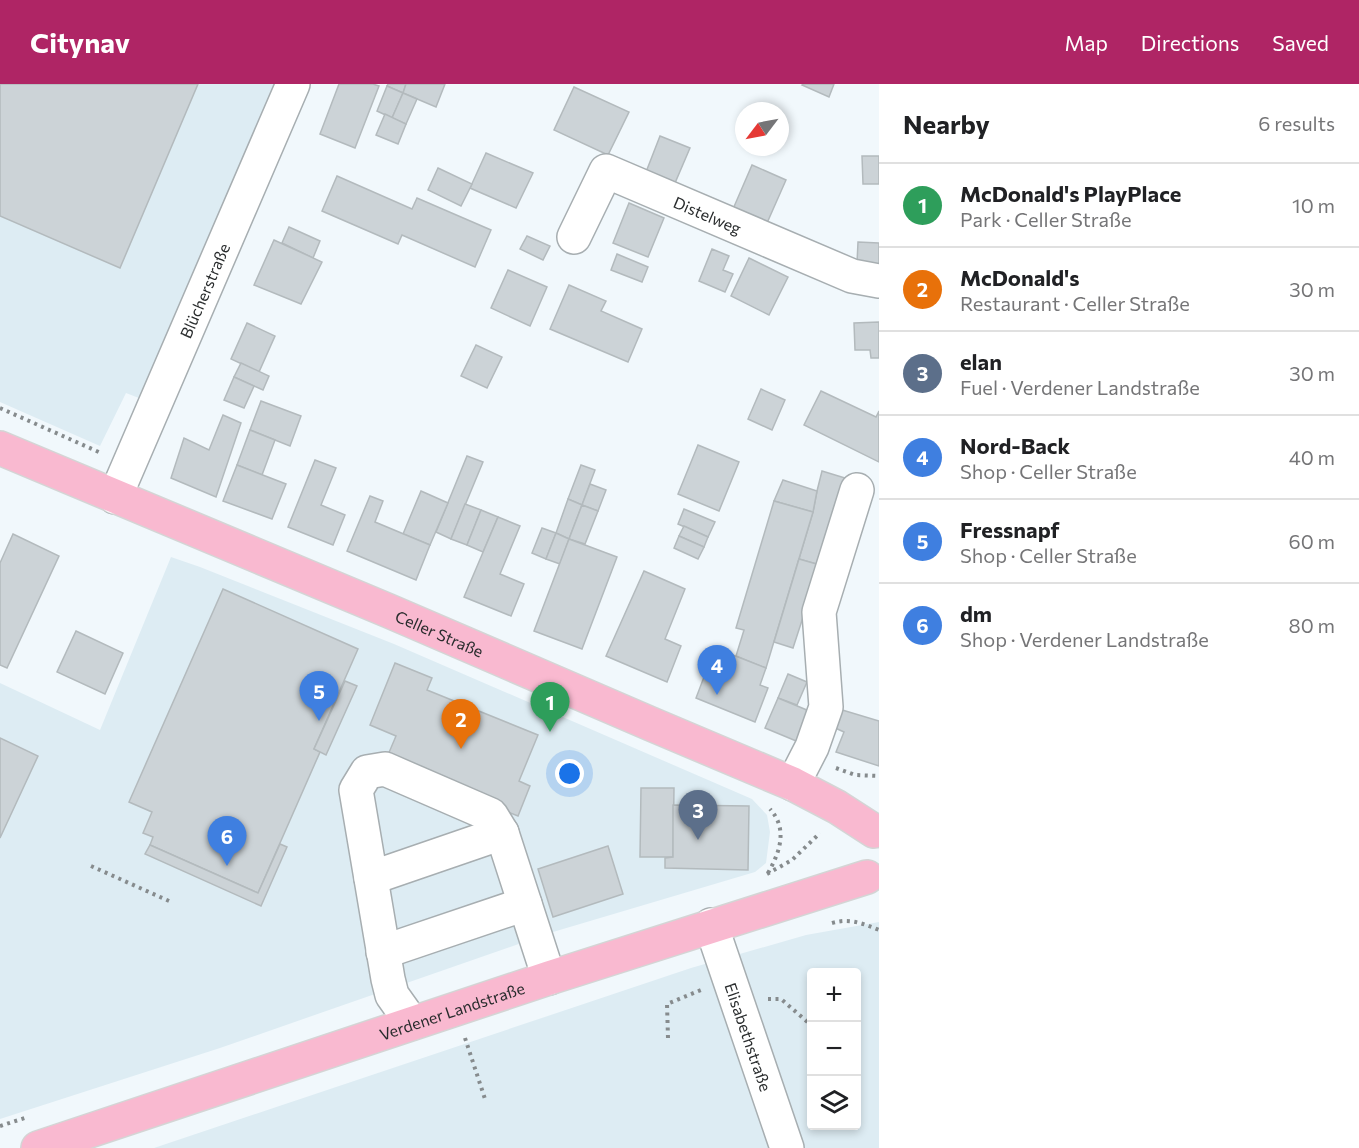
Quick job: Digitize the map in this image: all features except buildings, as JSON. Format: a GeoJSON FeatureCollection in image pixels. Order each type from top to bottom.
{"type":"FeatureCollection","features":[{"type":"Feature","properties":{"kind":"main road","name":"Celler Straße"},"geometry":{"type":"LineString","coordinates":[[0,448],[121,482],[419,624],[794,784],[877,829]]}},
{"type":"Feature","properties":{"kind":"main road"},"geometry":{"type":"LineString","coordinates":[[873,886],[864,865],[864,853],[877,829]]}},
{"type":"Feature","properties":{"kind":"main road","name":"Verdener Landstraße"},"geometry":{"type":"LineString","coordinates":[[38,1148],[711,925],[873,886]]}},
{"type":"Feature","properties":{"kind":"street","name":"Blücherstraße"},"geometry":{"type":"LineString","coordinates":[[121,482],[293,84]]}},
{"type":"Feature","properties":{"kind":"street","name":"Distelweg"},"geometry":{"type":"LineString","coordinates":[[574,237],[606,171],[852,276],[879,281]]}},
{"type":"Feature","properties":{"kind":"street"},"geometry":{"type":"LineString","coordinates":[[794,784],[812,747],[826,707],[819,612],[857,490]]}},
{"type":"Feature","properties":{"kind":"street"},"geometry":{"type":"LineString","coordinates":[[412,1023],[392,995],[383,952],[356,790],[367,772],[385,769],[491,815],[502,833],[549,978]]}},
{"type":"Feature","properties":{"kind":"street"},"geometry":{"type":"LineString","coordinates":[[371,878],[502,833]]}},
{"type":"Feature","properties":{"kind":"street"},"geometry":{"type":"LineString","coordinates":[[383,952],[525,904]]}},
{"type":"Feature","properties":{"kind":"street","name":"Elisabethstraße"},"geometry":{"type":"LineString","coordinates":[[711,925],[787,1148]]}},
{"type":"Feature","properties":{"kind":"path"},"geometry":{"type":"LineString","coordinates":[[0,408],[93,448],[121,482]]}},
{"type":"Feature","properties":{"kind":"path"},"geometry":{"type":"LineString","coordinates":[[769,807],[776,816],[781,838],[777,857],[766,875],[792,860],[822,832]]}},
{"type":"Feature","properties":{"kind":"path"},"geometry":{"type":"LineString","coordinates":[[91,866],[169,901]]}},
{"type":"Feature","properties":{"kind":"path"},"geometry":{"type":"LineString","coordinates":[[832,923],[843,920],[879,930]]}},
{"type":"Feature","properties":{"kind":"path"},"geometry":{"type":"LineString","coordinates":[[668,1038],[667,1004],[683,996],[734,992],[759,998],[781,999],[808,1022]]}},
{"type":"Feature","properties":{"kind":"path"},"geometry":{"type":"LineString","coordinates":[[465,1038],[486,1102]]}},
{"type":"Feature","properties":{"kind":"shaded area"},"geometry":{"type":"Polygon","coordinates":[[[0,84],[276,84],[144,400],[126,393],[100,446],[0,402],[0,84]]]}},
{"type":"Feature","properties":{"kind":"shaded area"},"geometry":{"type":"Polygon","coordinates":[[[171,557],[394,644],[752,799],[767,815],[770,832],[766,863],[755,872],[553,932],[220,1048],[0,1119],[0,683],[100,730],[171,557]]]}},
{"type":"Feature","properties":{"kind":"shaded area"},"geometry":{"type":"Polygon","coordinates":[[[879,922],[879,1148],[154,1148],[691,968],[806,935],[879,922]]]}},
{"type":"Feature","properties":{"kind":"place","name":"Nord-Back"},"geometry":{"type":"Point","coordinates":[717,695]}},
{"type":"Feature","properties":{"kind":"place","name":"Fressnapf"},"geometry":{"type":"Point","coordinates":[319,721]}},
{"type":"Feature","properties":{"kind":"place","name":"McDonald's PlayPlace"},"geometry":{"type":"Point","coordinates":[550,732]}},
{"type":"Feature","properties":{"kind":"place","name":"McDonald's"},"geometry":{"type":"Point","coordinates":[461,749]}},
{"type":"Feature","properties":{"kind":"place","name":"elan"},"geometry":{"type":"Point","coordinates":[698,840]}},
{"type":"Feature","properties":{"kind":"place","name":"dm"},"geometry":{"type":"Point","coordinates":[227,866]}}]}
